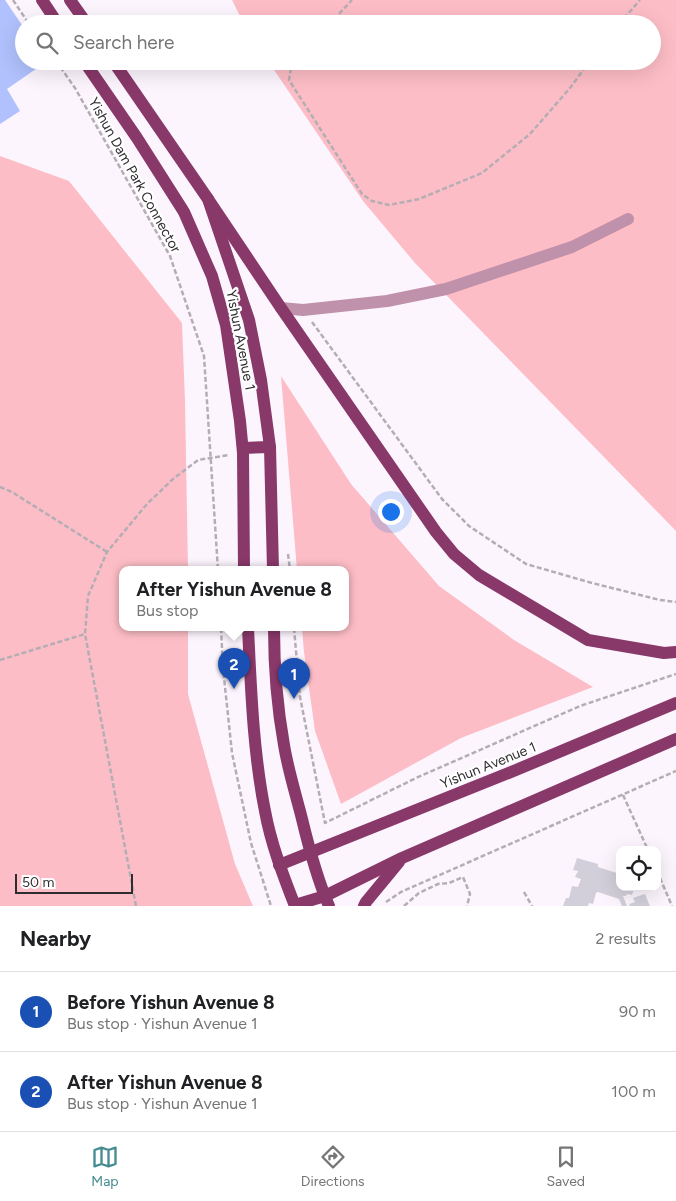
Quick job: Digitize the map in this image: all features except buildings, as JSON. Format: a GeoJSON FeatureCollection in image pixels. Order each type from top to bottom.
{"type":"FeatureCollection","features":[{"type":"Feature","properties":{"kind":"main road"},"geometry":{"type":"LineString","coordinates":[[42,0],[52,15]]}},
{"type":"Feature","properties":{"kind":"main road"},"geometry":{"type":"LineString","coordinates":[[70,0],[80,15]]}},
{"type":"Feature","properties":{"kind":"main road","name":"Yishun Avenue 1"},"geometry":{"type":"LineString","coordinates":[[90,70],[137,138],[184,212],[212,276],[226,326],[240,421],[243,450],[244,566]]}},
{"type":"Feature","properties":{"kind":"main road","name":"Yishun Avenue 1"},"geometry":{"type":"LineString","coordinates":[[119,70],[208,199],[249,320],[261,380],[270,447],[273,566]]}},
{"type":"Feature","properties":{"kind":"main road"},"geometry":{"type":"LineString","coordinates":[[208,199],[436,532],[454,554],[479,575],[588,640],[664,653],[676,652]]}},
{"type":"Feature","properties":{"kind":"main road"},"geometry":{"type":"LineString","coordinates":[[243,450],[270,447]]}},
{"type":"Feature","properties":{"kind":"main road"},"geometry":{"type":"LineString","coordinates":[[248,631],[254,733],[265,812],[279,865],[295,906],[327,901],[402,858],[676,738]]}},
{"type":"Feature","properties":{"kind":"main road"},"geometry":{"type":"LineString","coordinates":[[274,631],[274,666],[284,746],[311,853],[327,901]]}},
{"type":"Feature","properties":{"kind":"main road","name":"Yishun Avenue 1"},"geometry":{"type":"LineString","coordinates":[[279,865],[516,770],[676,703]]}},
{"type":"Feature","properties":{"kind":"main road"},"geometry":{"type":"LineString","coordinates":[[364,906],[402,858]]}},
{"type":"Feature","properties":{"kind":"lane"},"geometry":{"type":"LineString","coordinates":[[281,308],[303,310],[387,301],[446,289],[572,246],[628,219]]}},
{"type":"Feature","properties":{"kind":"path"},"geometry":{"type":"LineString","coordinates":[[13,0],[24,15]]}},
{"type":"Feature","properties":{"kind":"path"},"geometry":{"type":"LineString","coordinates":[[338,15],[352,0]]}},
{"type":"Feature","properties":{"kind":"path"},"geometry":{"type":"LineString","coordinates":[[627,15],[640,0]]}},
{"type":"Feature","properties":{"kind":"path","name":"Yishun Dam Park Connector"},"geometry":{"type":"LineString","coordinates":[[62,70],[75,88],[170,256],[204,356],[218,566]]}},
{"type":"Feature","properties":{"kind":"path"},"geometry":{"type":"LineString","coordinates":[[291,70],[289,80],[362,194],[372,201],[389,205],[419,199],[482,173],[530,134],[583,70]]}},
{"type":"Feature","properties":{"kind":"path"},"geometry":{"type":"LineString","coordinates":[[303,310],[442,499],[469,526],[526,564],[660,600],[676,602]]}},
{"type":"Feature","properties":{"kind":"path"},"geometry":{"type":"LineString","coordinates":[[136,906],[85,634],[88,596],[107,552],[147,504],[173,478],[198,460],[243,450]]}},
{"type":"Feature","properties":{"kind":"path"},"geometry":{"type":"LineString","coordinates":[[0,487],[12,492],[107,552]]}},
{"type":"Feature","properties":{"kind":"path"},"geometry":{"type":"LineString","coordinates":[[221,631],[232,753],[250,843],[271,906]]}},
{"type":"Feature","properties":{"kind":"path"},"geometry":{"type":"LineString","coordinates":[[294,631],[300,697],[325,823],[416,778],[580,706],[676,674]]}},
{"type":"Feature","properties":{"kind":"path"},"geometry":{"type":"LineString","coordinates":[[0,660],[85,634]]}},
{"type":"Feature","properties":{"kind":"path"},"geometry":{"type":"LineString","coordinates":[[381,906],[401,892],[676,772]]}},
{"type":"Feature","properties":{"kind":"path"},"geometry":{"type":"LineString","coordinates":[[623,795],[646,846]]}},
{"type":"Feature","properties":{"kind":"path"},"geometry":{"type":"LineString","coordinates":[[404,906],[420,893],[438,884],[449,883],[463,877],[470,894],[467,906]]}},
{"type":"Feature","properties":{"kind":"path"},"geometry":{"type":"LineString","coordinates":[[661,880],[672,906]]}},
{"type":"Feature","properties":{"kind":"path"},"geometry":{"type":"LineString","coordinates":[[524,892],[532,906]]}},
{"type":"Feature","properties":{"kind":"shaded area"},"geometry":{"type":"Polygon","coordinates":[[[232,0],[676,0],[676,531],[415,263],[363,201],[274,70],[661,70],[661,15],[240,15],[232,0]]]}},
{"type":"Feature","properties":{"kind":"shaded area"},"geometry":{"type":"Polygon","coordinates":[[[0,156],[69,181],[182,323],[188,566],[119,566],[119,631],[188,631],[188,694],[235,864],[253,906],[0,906],[0,156]]]}},
{"type":"Feature","properties":{"kind":"shaded area"},"geometry":{"type":"Polygon","coordinates":[[[281,376],[351,484],[439,586],[514,640],[593,687],[461,738],[341,804],[315,731],[302,631],[349,631],[349,566],[297,566],[281,376]]]}},
{"type":"Feature","properties":{"kind":"water"},"geometry":{"type":"Polygon","coordinates":[[[0,0],[5,0],[15,15],[15,70],[34,70],[7,89],[20,111],[0,124],[0,0]]]}},
{"type":"Feature","properties":{"kind":"place","name":"After Yishun Avenue 8"},"geometry":{"type":"Point","coordinates":[234,689]}},
{"type":"Feature","properties":{"kind":"place","name":"Before Yishun Avenue 8"},"geometry":{"type":"Point","coordinates":[294,699]}}]}
